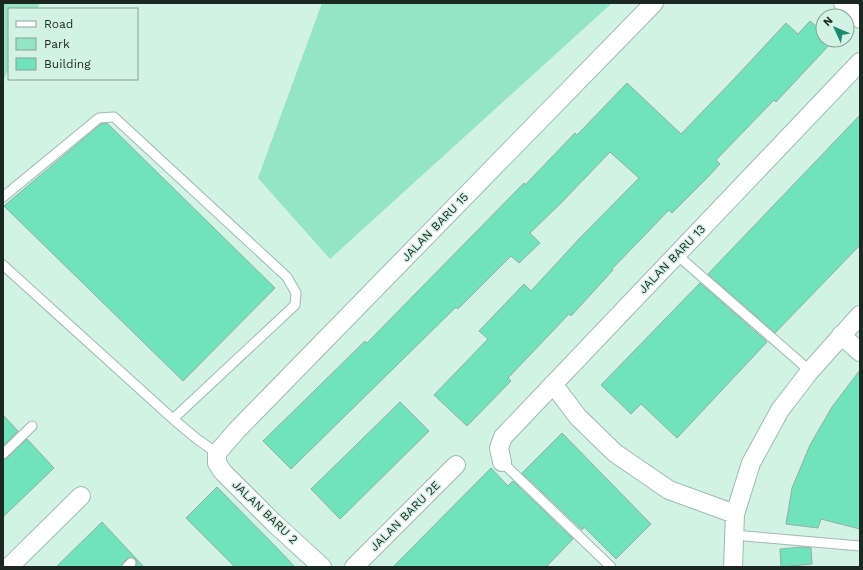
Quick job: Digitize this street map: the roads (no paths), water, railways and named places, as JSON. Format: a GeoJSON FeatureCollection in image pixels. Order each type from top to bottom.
{"type":"FeatureCollection","features":[{"type":"Feature","properties":{"kind":"street","name":"JALAN BARU 15"},"geometry":{"type":"LineString","coordinates":[[217,453],[233,434],[654,3]]}},
{"type":"Feature","properties":{"kind":"street"},"geometry":{"type":"LineString","coordinates":[[843,3],[860,19]]}},
{"type":"Feature","properties":{"kind":"street","name":"JALAN BARU 13"},"geometry":{"type":"LineString","coordinates":[[502,462],[499,448],[503,437],[860,62]]}},
{"type":"Feature","properties":{"kind":"street"},"geometry":{"type":"LineString","coordinates":[[733,567],[735,514],[751,463],[780,410],[810,372],[860,315]]}},
{"type":"Feature","properties":{"kind":"street"},"geometry":{"type":"LineString","coordinates":[[841,336],[860,352]]}},
{"type":"Feature","properties":{"kind":"street"},"geometry":{"type":"LineString","coordinates":[[553,384],[578,417],[615,453],[670,490],[735,514]]}},
{"type":"Feature","properties":{"kind":"street","name":"JALAN BARU 2"},"geometry":{"type":"LineString","coordinates":[[217,453],[217,463],[223,472],[273,522],[322,567]]}},
{"type":"Feature","properties":{"kind":"street","name":"JALAN BARU 2E"},"geometry":{"type":"LineString","coordinates":[[354,567],[456,465]]}},
{"type":"Feature","properties":{"kind":"street"},"geometry":{"type":"LineString","coordinates":[[9,567],[81,496]]}},
{"type":"Feature","properties":{"kind":"lane"},"geometry":{"type":"LineString","coordinates":[[3,197],[98,118],[114,117],[287,277],[296,293],[295,305],[174,419]]}},
{"type":"Feature","properties":{"kind":"lane"},"geometry":{"type":"LineString","coordinates":[[676,254],[810,372]]}},
{"type":"Feature","properties":{"kind":"lane"},"geometry":{"type":"LineString","coordinates":[[3,264],[174,419],[197,439],[217,453]]}},
{"type":"Feature","properties":{"kind":"lane"},"geometry":{"type":"LineString","coordinates":[[3,454],[32,426]]}},
{"type":"Feature","properties":{"kind":"lane"},"geometry":{"type":"LineString","coordinates":[[502,462],[611,567]]}},
{"type":"Feature","properties":{"kind":"lane"},"geometry":{"type":"LineString","coordinates":[[734,535],[860,546]]}}]}
